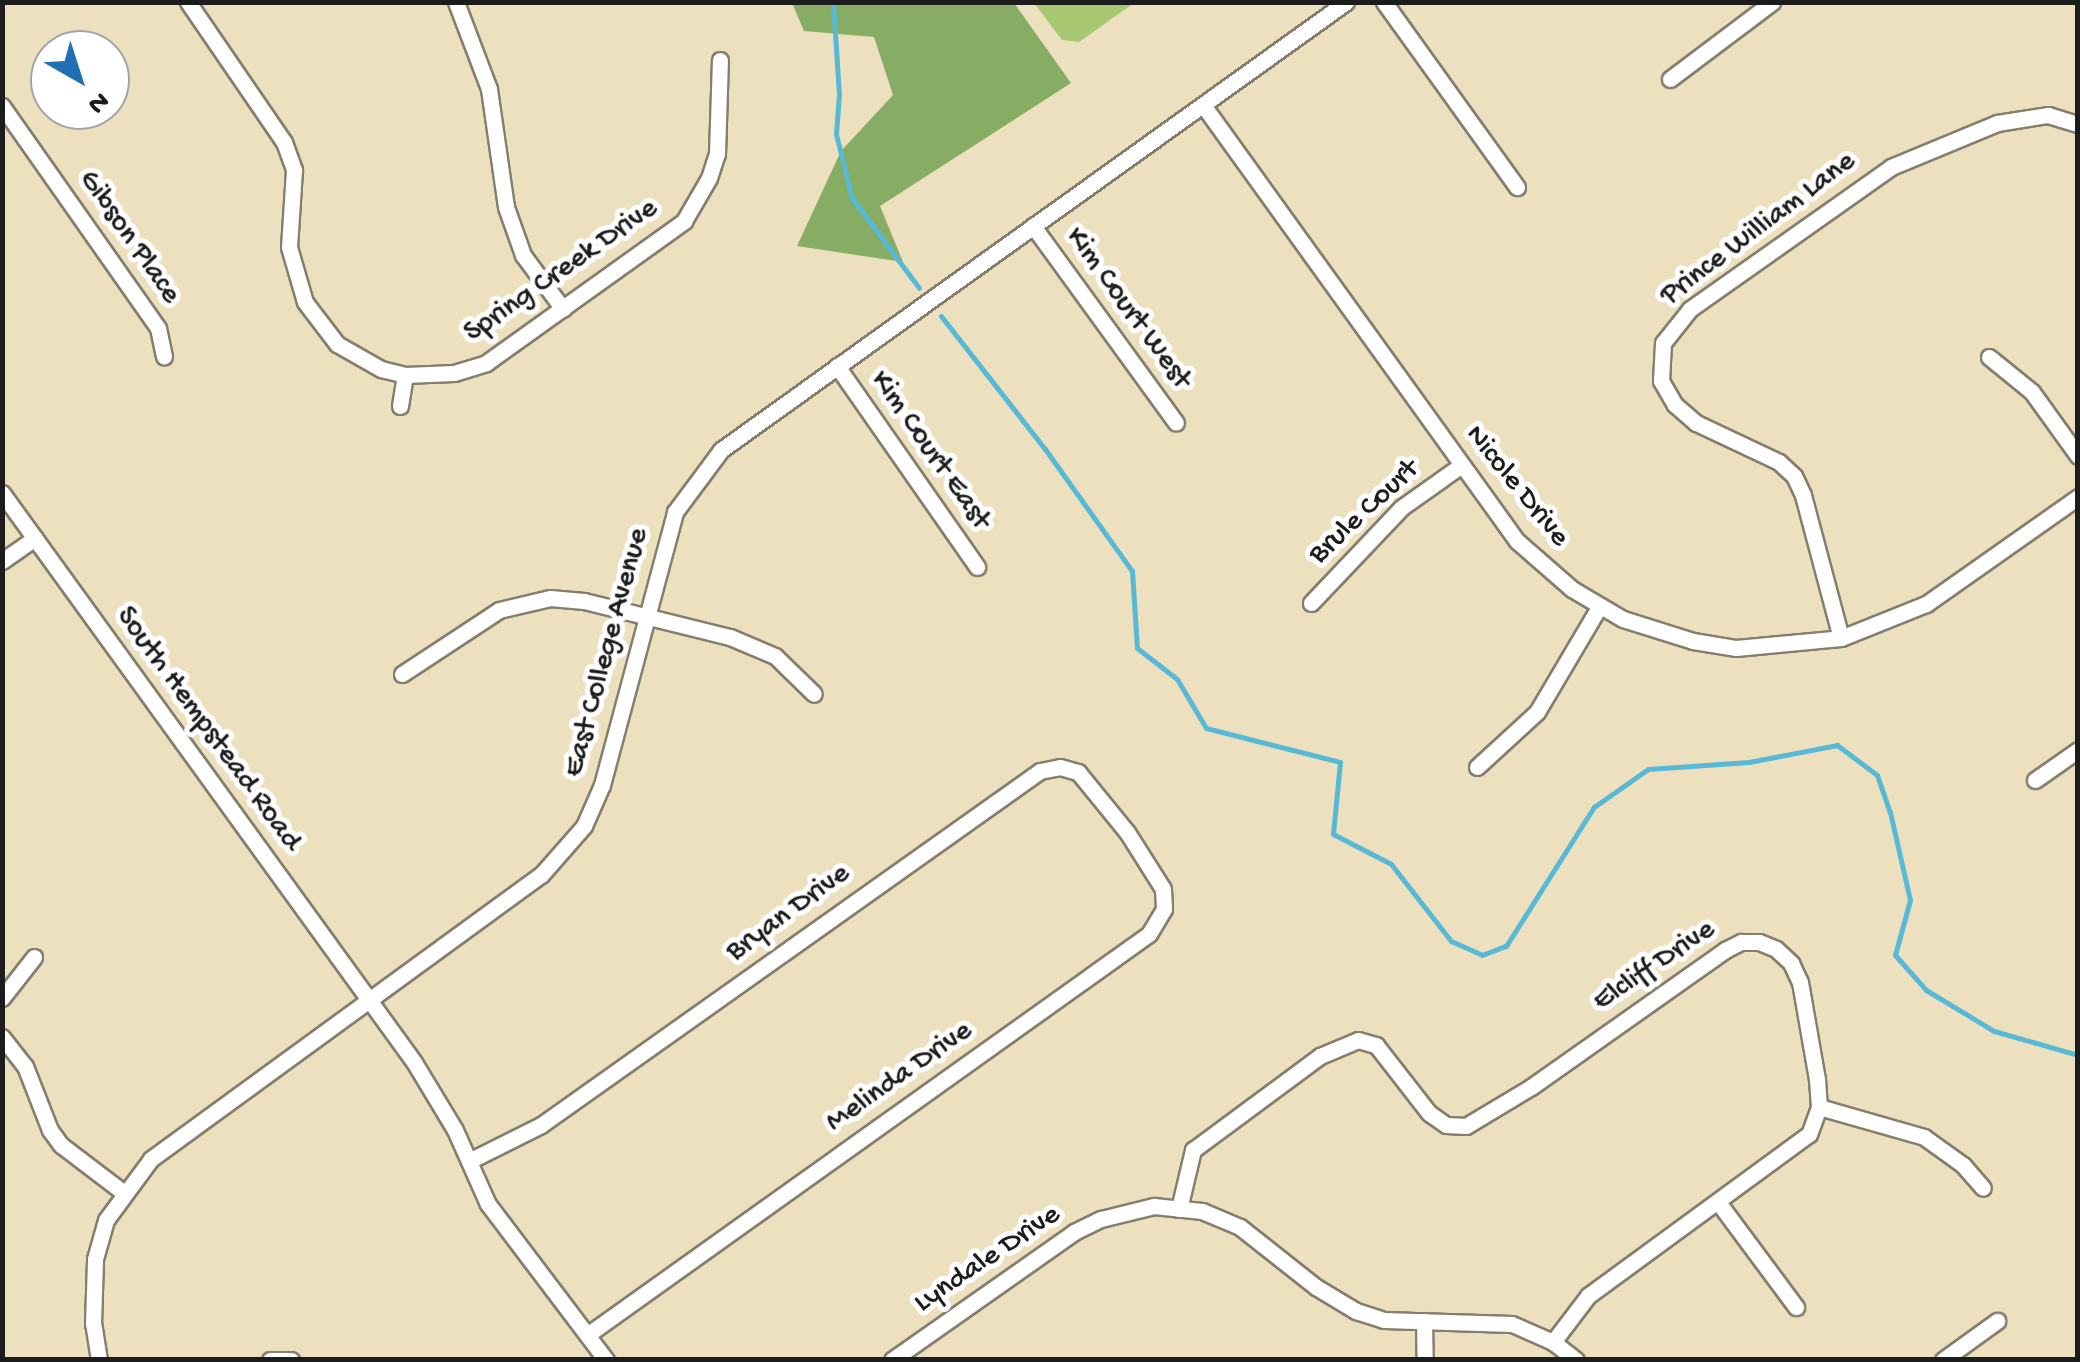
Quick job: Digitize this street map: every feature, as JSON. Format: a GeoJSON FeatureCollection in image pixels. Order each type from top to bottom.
{"type":"FeatureCollection","features":[{"type":"Feature","properties":{"kind":"street","name":"Spring Creek Drive"},"geometry":{"type":"LineString","coordinates":[[188,2],[284,142],[294,170],[289,247],[304,302],[337,344],[381,369],[406,375],[454,373],[486,363],[664,238],[697,202],[717,154],[720,60]]}},
{"type":"Feature","properties":{"kind":"street"},"geometry":{"type":"LineString","coordinates":[[456,2],[489,89],[506,208],[524,255],[564,309]]}},
{"type":"Feature","properties":{"kind":"street","name":"East College Avenue"},"geometry":{"type":"LineString","coordinates":[[98,1360],[92,1324],[95,1259],[106,1220],[122,1192],[180,1133],[540,875],[584,826],[602,785],[675,512],[694,481],[722,450],[1346,2]]}},
{"type":"Feature","properties":{"kind":"street"},"geometry":{"type":"LineString","coordinates":[[1384,2],[1517,187]]}},
{"type":"Feature","properties":{"kind":"street"},"geometry":{"type":"LineString","coordinates":[[1670,79],[1772,2]]}},
{"type":"Feature","properties":{"kind":"street","name":"Nicole Drive"},"geometry":{"type":"LineString","coordinates":[[1203,104],[1517,541],[1544,568],[1599,607],[1648,628],[1736,648],[1841,638],[1926,604],[2078,497]]}},
{"type":"Feature","properties":{"kind":"street","name":"Gibson Place"},"geometry":{"type":"LineString","coordinates":[[2,106],[158,328],[164,356]]}},
{"type":"Feature","properties":{"kind":"street","name":"Prince William Lane"},"geometry":{"type":"LineString","coordinates":[[1841,638],[1803,495],[1794,476],[1779,462],[1696,422],[1675,405],[1661,380],[1663,343],[1690,308],[1891,167],[1997,123],[2048,115],[2078,124]]}},
{"type":"Feature","properties":{"kind":"street","name":"Kim Court West"},"geometry":{"type":"LineString","coordinates":[[1034,226],[1176,423]]}},
{"type":"Feature","properties":{"kind":"street"},"geometry":{"type":"LineString","coordinates":[[1989,357],[2032,392],[2078,456]]}},
{"type":"Feature","properties":{"kind":"street","name":"Kim Court East"},"geometry":{"type":"LineString","coordinates":[[836,366],[977,567]]}},
{"type":"Feature","properties":{"kind":"street"},"geometry":{"type":"LineString","coordinates":[[400,406],[406,375]]}},
{"type":"Feature","properties":{"kind":"street","name":"Brule Court"},"geometry":{"type":"LineString","coordinates":[[1311,603],[1402,508],[1460,466]]}},
{"type":"Feature","properties":{"kind":"street","name":"South Hempstead Road"},"geometry":{"type":"LineString","coordinates":[[2,493],[428,1081],[503,1227],[606,1360]]}},
{"type":"Feature","properties":{"kind":"street"},"geometry":{"type":"LineString","coordinates":[[2,561],[34,538]]}},
{"type":"Feature","properties":{"kind":"street"},"geometry":{"type":"LineString","coordinates":[[402,674],[499,610],[525,603],[584,600],[730,637],[775,656],[814,694]]}},
{"type":"Feature","properties":{"kind":"street"},"geometry":{"type":"LineString","coordinates":[[1477,767],[1536,712],[1599,607]]}},
{"type":"Feature","properties":{"kind":"street"},"geometry":{"type":"LineString","coordinates":[[2036,780],[2078,750]]}},
{"type":"Feature","properties":{"kind":"street","name":"Bryan Drive"},"geometry":{"type":"LineString","coordinates":[[468,1161],[541,1125],[1040,770],[1060,767],[1078,772],[1127,832]]}},
{"type":"Feature","properties":{"kind":"street","name":"Melinda Drive"},"geometry":{"type":"LineString","coordinates":[[586,1335],[1149,934],[1164,909],[1163,888],[1127,832]]}},
{"type":"Feature","properties":{"kind":"street","name":"Elcliff Drive"},"geometry":{"type":"LineString","coordinates":[[1179,1209],[1193,1150],[1320,1056],[1358,1040],[1376,1045],[1429,1113],[1446,1124],[1466,1126],[1742,942],[1760,942],[1776,949],[1791,963],[1800,982],[1819,1108]]}},
{"type":"Feature","properties":{"kind":"street"},"geometry":{"type":"LineString","coordinates":[[2,998],[34,957]]}},
{"type":"Feature","properties":{"kind":"street"},"geometry":{"type":"LineString","coordinates":[[2,1038],[25,1066],[50,1130],[61,1145],[122,1192]]}},
{"type":"Feature","properties":{"kind":"street"},"geometry":{"type":"LineString","coordinates":[[1553,1342],[1588,1296],[1809,1134],[1819,1108],[1924,1137],[1963,1165],[1983,1188]]}},
{"type":"Feature","properties":{"kind":"street"},"geometry":{"type":"LineString","coordinates":[[1718,1202],[1796,1307]]}},
{"type":"Feature","properties":{"kind":"street","name":"Lyndale Drive"},"geometry":{"type":"LineString","coordinates":[[892,1360],[1074,1232],[1101,1219],[1154,1206],[1202,1211],[1240,1228],[1316,1287],[1356,1311],[1384,1320],[1512,1324],[1553,1342],[1576,1360]]}},
{"type":"Feature","properties":{"kind":"street"},"geometry":{"type":"LineString","coordinates":[[1424,1321],[1425,1360]]}},
{"type":"Feature","properties":{"kind":"street"},"geometry":{"type":"LineString","coordinates":[[1943,1360],[1997,1321]]}},
{"type":"Feature","properties":{"kind":"street"},"geometry":{"type":"LineString","coordinates":[[270,1360],[291,1360]]}},
{"type":"Feature","properties":{"kind":"green space"},"geometry":{"type":"Polygon","coordinates":[[[792,3],[1014,3],[1071,83],[880,206],[903,262],[797,246],[841,151],[893,95],[874,37],[804,31],[792,3]]]}},
{"type":"Feature","properties":{"kind":"green space"},"geometry":{"type":"Polygon","coordinates":[[[1034,3],[1134,3],[1079,42],[1062,40],[1034,3]]]}},
{"type":"Feature","properties":{"kind":"waterway"},"geometry":{"type":"LineString","coordinates":[[833,2],[839,94],[836,134],[852,198],[919,288]]}},
{"type":"Feature","properties":{"kind":"waterway"},"geometry":{"type":"LineString","coordinates":[[941,316],[1045,449],[1132,571],[1137,648],[1177,679],[1206,728],[1340,762],[1333,834],[1391,864],[1451,941],[1482,955],[1506,946],[1594,807],[1648,769],[1749,762],[1837,745],[1877,775],[1890,812],[1910,900],[1895,955],[1926,990],[1994,1031],[2078,1055]]}}]}
